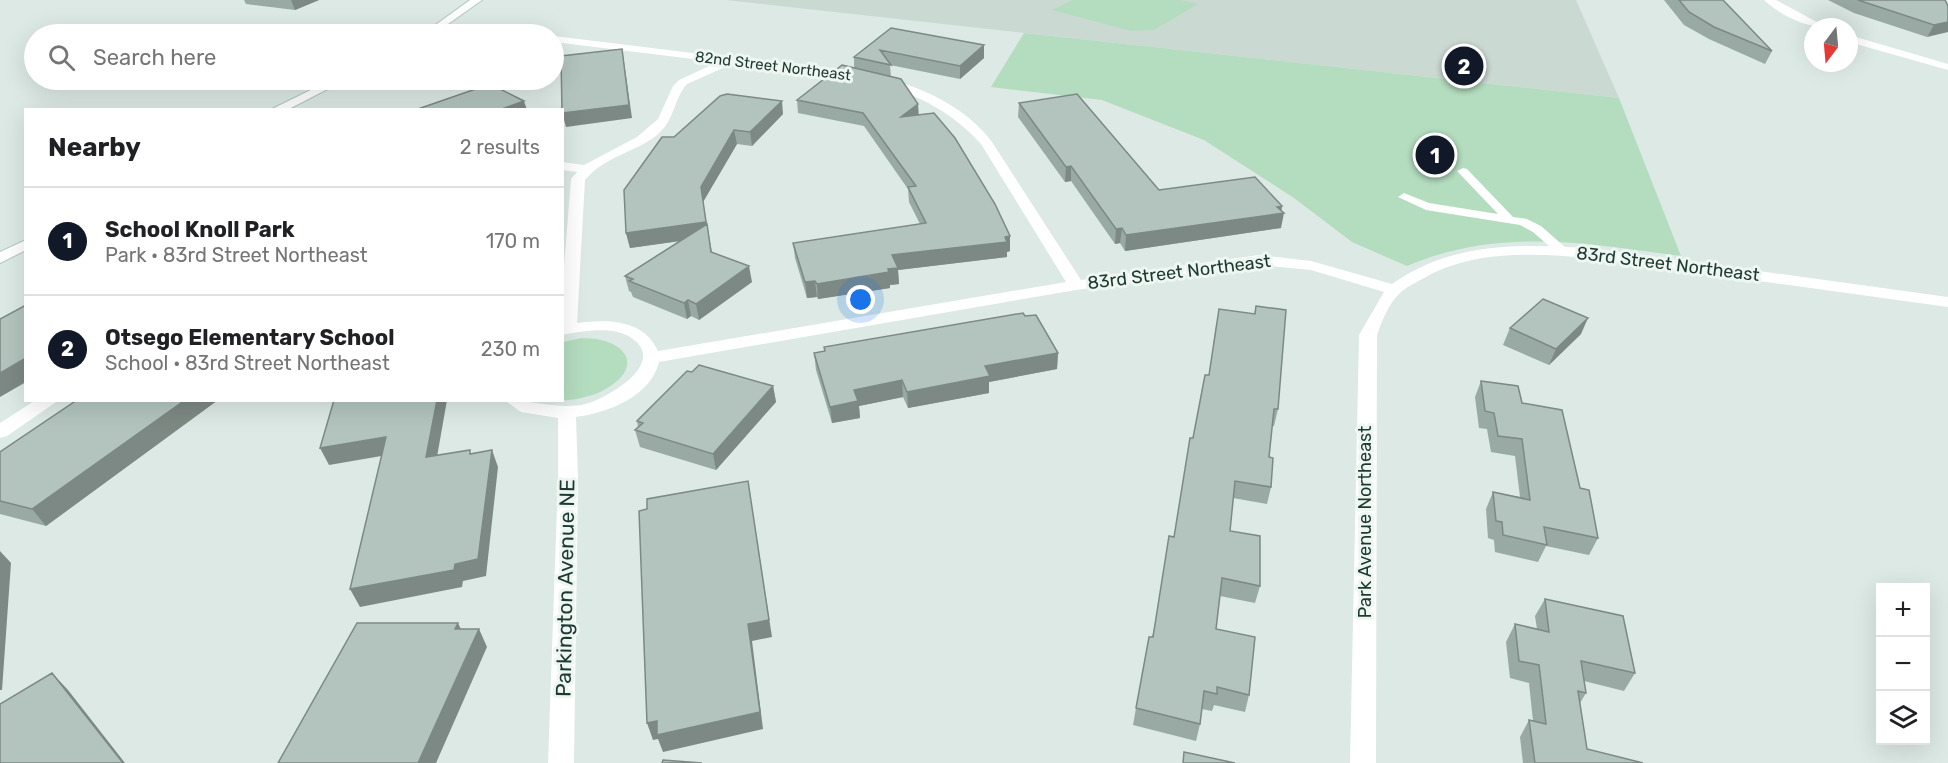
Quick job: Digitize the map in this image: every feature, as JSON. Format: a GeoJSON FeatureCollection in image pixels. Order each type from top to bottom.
{"type":"FeatureCollection","features":[{"type":"Feature","properties":{"kind":"street"},"geometry":{"type":"LineString","coordinates":[[442,24],[477,0]]}},
{"type":"Feature","properties":{"kind":"street"},"geometry":{"type":"LineString","coordinates":[[1769,0],[1804,20]]}},
{"type":"Feature","properties":{"kind":"street","name":"82nd Street Northeast"},"geometry":{"type":"LineString","coordinates":[[564,40],[844,73],[904,87],[957,113],[973,127],[986,142],[1076,285]]}},
{"type":"Feature","properties":{"kind":"street"},"geometry":{"type":"LineString","coordinates":[[1858,41],[1901,55],[1948,66]]}},
{"type":"Feature","properties":{"kind":"street"},"geometry":{"type":"LineString","coordinates":[[516,402],[522,407],[542,412],[567,413],[592,408],[616,399],[647,372],[651,358],[648,345],[638,334],[622,328],[601,325],[565,330],[578,178],[585,169],[651,134],[667,116],[679,86],[683,82],[732,60]]}},
{"type":"Feature","properties":{"kind":"street"},"geometry":{"type":"LineString","coordinates":[[280,108],[318,90]]}},
{"type":"Feature","properties":{"kind":"street"},"geometry":{"type":"LineString","coordinates":[[290,108],[325,90]]}},
{"type":"Feature","properties":{"kind":"street"},"geometry":{"type":"LineString","coordinates":[[564,166],[585,169]]}},
{"type":"Feature","properties":{"kind":"street"},"geometry":{"type":"LineString","coordinates":[[0,245],[24,233]]}},
{"type":"Feature","properties":{"kind":"street"},"geometry":{"type":"LineString","coordinates":[[0,258],[24,245]]}},
{"type":"Feature","properties":{"kind":"street","name":"83rd Street Northeast"},"geometry":{"type":"LineString","coordinates":[[651,358],[1076,285],[1259,260],[1287,260],[1315,265],[1394,290],[1420,273],[1450,260],[1488,252],[1562,251],[1599,254],[1948,302]]}},
{"type":"Feature","properties":{"kind":"street","name":"Park Avenue Northeast"},"geometry":{"type":"LineString","coordinates":[[1363,763],[1368,335],[1378,311],[1394,290]]}},
{"type":"Feature","properties":{"kind":"street"},"geometry":{"type":"LineString","coordinates":[[0,432],[47,402]]}},
{"type":"Feature","properties":{"kind":"street","name":"Parkington Avenue NE"},"geometry":{"type":"LineString","coordinates":[[561,763],[568,479],[567,413]]}},
{"type":"Feature","properties":{"kind":"lane"},"geometry":{"type":"LineString","coordinates":[[1463,171],[1506,218]]}},
{"type":"Feature","properties":{"kind":"lane"},"geometry":{"type":"LineString","coordinates":[[1404,197],[1426,206],[1523,222],[1537,229],[1562,251]]}},
{"type":"Feature","properties":{"kind":"shaded area"},"geometry":{"type":"Polygon","coordinates":[[[726,0],[1576,0],[1619,98],[1024,33],[726,0]]]}},
{"type":"Feature","properties":{"kind":"green space"},"geometry":{"type":"Polygon","coordinates":[[[1073,0],[1180,0],[1198,4],[1154,30],[1131,31],[1052,10],[1073,0]]]}},
{"type":"Feature","properties":{"kind":"green space"},"geometry":{"type":"Polygon","coordinates":[[[1024,33],[1619,98],[1681,256],[1577,243],[1509,242],[1475,246],[1441,254],[1407,266],[1352,242],[1294,198],[1204,140],[1102,100],[991,87],[1024,33]]]}},
{"type":"Feature","properties":{"kind":"green space"},"geometry":{"type":"Polygon","coordinates":[[[582,338],[611,343],[626,356],[627,365],[623,374],[615,383],[600,392],[564,401],[564,342],[582,338]]]}},
{"type":"Feature","properties":{"kind":"building"},"geometry":{"type":"Polygon","coordinates":[[[1679,0],[1723,0],[1772,51],[1714,27],[1689,12],[1679,0]]]}},
{"type":"Feature","properties":{"kind":"building"},"geometry":{"type":"Polygon","coordinates":[[[1858,0],[1945,0],[1948,6],[1948,22],[1934,25],[1858,0]]]}},
{"type":"Feature","properties":{"kind":"building"},"geometry":{"type":"Polygon","coordinates":[[[891,28],[984,45],[960,66],[880,50],[891,65],[854,57],[891,28]]]}},
{"type":"Feature","properties":{"kind":"building"},"geometry":{"type":"Polygon","coordinates":[[[622,49],[629,105],[564,113],[562,90],[564,90],[564,56],[622,49]]]}},
{"type":"Feature","properties":{"kind":"building"},"geometry":{"type":"Polygon","coordinates":[[[842,65],[901,79],[918,104],[901,117],[934,113],[955,138],[995,204],[1010,236],[1005,237],[1007,242],[892,255],[898,268],[888,269],[889,272],[817,284],[815,281],[805,282],[793,243],[926,223],[908,187],[916,186],[863,113],[797,100],[842,65]]]}},
{"type":"Feature","properties":{"kind":"building"},"geometry":{"type":"Polygon","coordinates":[[[473,90],[502,90],[524,101],[505,108],[421,108],[473,90]]]}},
{"type":"Feature","properties":{"kind":"building"},"geometry":{"type":"Polygon","coordinates":[[[727,94],[782,101],[750,132],[734,130],[701,187],[706,222],[626,233],[624,190],[662,137],[674,137],[720,96],[727,94]]]}},
{"type":"Feature","properties":{"kind":"building"},"geometry":{"type":"Polygon","coordinates":[[[1077,94],[1159,190],[1255,177],[1282,206],[1277,207],[1284,213],[1126,235],[1122,228],[1116,229],[1071,166],[1066,167],[1019,103],[1077,94]]]}},
{"type":"Feature","properties":{"kind":"building"},"geometry":{"type":"Polygon","coordinates":[[[707,224],[711,252],[749,266],[696,304],[688,300],[684,303],[629,281],[633,279],[625,276],[707,224]]]}},
{"type":"Feature","properties":{"kind":"building"},"geometry":{"type":"Polygon","coordinates":[[[1543,299],[1588,318],[1556,349],[1510,328],[1543,299]]]}},
{"type":"Feature","properties":{"kind":"building"},"geometry":{"type":"Polygon","coordinates":[[[24,306],[24,359],[0,373],[0,319],[24,306]]]}},
{"type":"Feature","properties":{"kind":"building"},"geometry":{"type":"Polygon","coordinates":[[[1256,306],[1286,310],[1278,409],[1274,409],[1269,457],[1273,458],[1271,487],[1235,481],[1230,531],[1260,536],[1260,586],[1222,578],[1216,629],[1255,637],[1249,695],[1217,687],[1217,694],[1204,691],[1200,724],[1136,708],[1149,637],[1153,637],[1169,536],[1174,537],[1190,438],[1193,438],[1205,375],[1209,375],[1219,309],[1255,314],[1256,306]]]}},
{"type":"Feature","properties":{"kind":"building"},"geometry":{"type":"Polygon","coordinates":[[[1023,313],[1025,316],[1036,315],[1058,353],[985,366],[990,376],[907,392],[902,380],[854,390],[858,401],[830,407],[814,353],[825,351],[824,347],[1023,313]]]}},
{"type":"Feature","properties":{"kind":"building"},"geometry":{"type":"Polygon","coordinates":[[[699,365],[773,386],[713,454],[635,430],[643,423],[637,421],[687,371],[692,372],[699,365]]]}},
{"type":"Feature","properties":{"kind":"building"},"geometry":{"type":"Polygon","coordinates":[[[1481,381],[1518,386],[1522,403],[1562,410],[1580,488],[1589,490],[1598,538],[1544,527],[1547,545],[1503,535],[1502,522],[1496,521],[1493,492],[1530,500],[1522,439],[1498,436],[1494,413],[1485,411],[1481,381]]]}},
{"type":"Feature","properties":{"kind":"building"},"geometry":{"type":"Polygon","coordinates":[[[74,402],[182,402],[32,509],[0,501],[0,452],[74,402]]]}},
{"type":"Feature","properties":{"kind":"building"},"geometry":{"type":"Polygon","coordinates":[[[333,402],[437,402],[426,457],[470,450],[470,454],[492,450],[478,559],[455,564],[454,570],[350,589],[386,437],[320,448],[333,402]]]}},
{"type":"Feature","properties":{"kind":"building"},"geometry":{"type":"Polygon","coordinates":[[[748,481],[769,620],[748,624],[760,712],[657,735],[657,721],[647,723],[639,511],[647,509],[647,499],[748,481]]]}},
{"type":"Feature","properties":{"kind":"building"},"geometry":{"type":"Polygon","coordinates":[[[1545,599],[1623,616],[1635,673],[1581,661],[1586,693],[1578,691],[1587,749],[1643,763],[1535,763],[1529,720],[1546,724],[1539,665],[1519,661],[1515,624],[1549,632],[1545,599]]]}},
{"type":"Feature","properties":{"kind":"building"},"geometry":{"type":"Polygon","coordinates":[[[357,623],[458,623],[455,629],[479,629],[418,763],[278,763],[357,623]]]}},
{"type":"Feature","properties":{"kind":"building"},"geometry":{"type":"Polygon","coordinates":[[[52,673],[123,763],[0,763],[0,704],[52,673]]]}},
{"type":"Feature","properties":{"kind":"building"},"geometry":{"type":"Polygon","coordinates":[[[1184,752],[1235,763],[1183,763],[1184,752]]]}},
{"type":"Feature","properties":{"kind":"building"},"geometry":{"type":"Polygon","coordinates":[[[663,760],[702,763],[662,763],[663,760]]]}},
{"type":"Feature","properties":{"kind":"place","name":"Otsego Elementary School"},"geometry":{"type":"Point","coordinates":[1464,66]}},
{"type":"Feature","properties":{"kind":"place","name":"School Knoll Park"},"geometry":{"type":"Point","coordinates":[1435,155]}}]}
